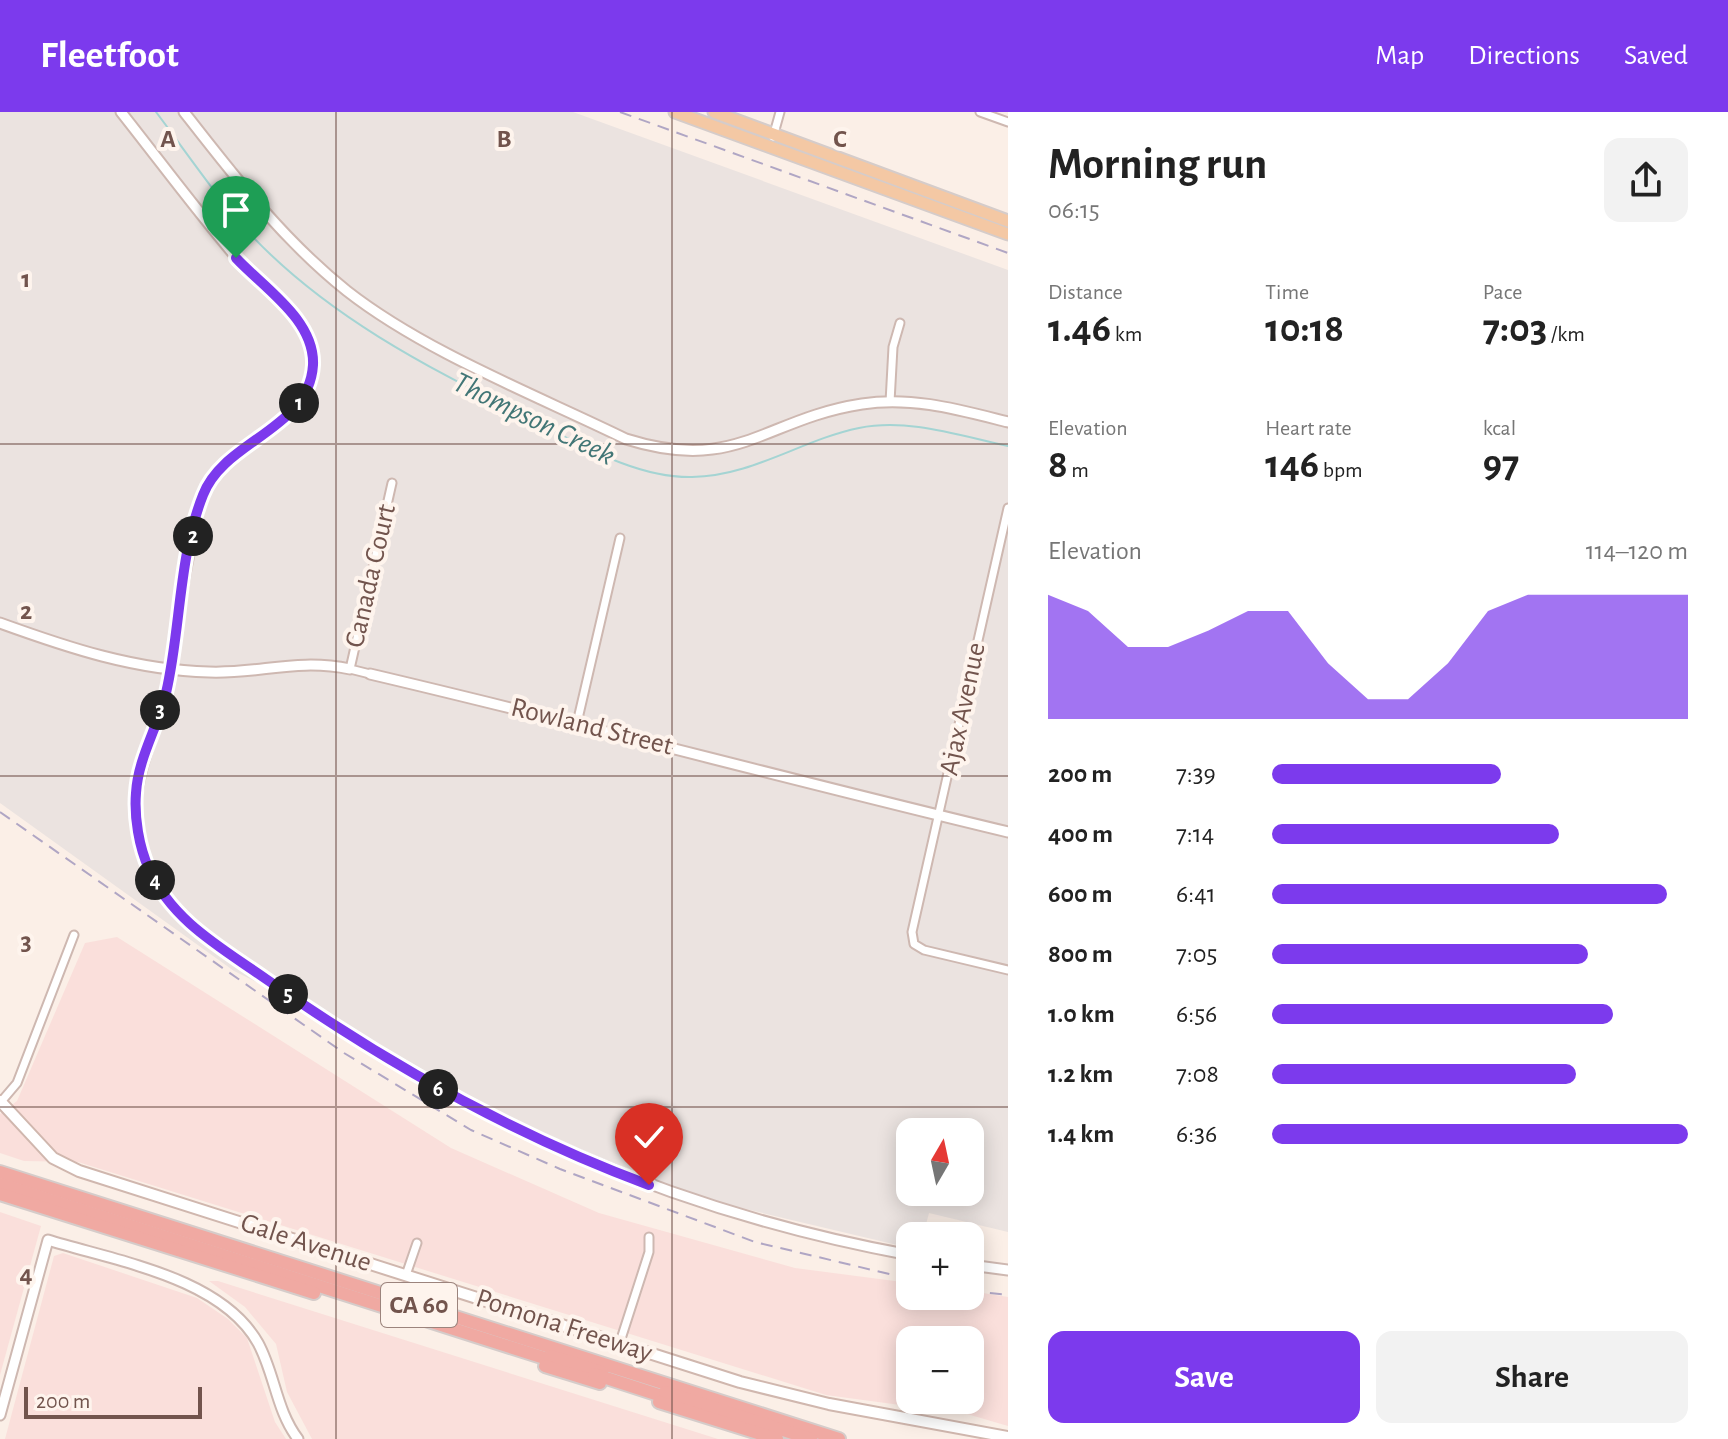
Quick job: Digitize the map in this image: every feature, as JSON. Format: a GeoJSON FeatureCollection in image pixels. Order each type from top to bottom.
{"type":"FeatureCollection","features":[{"type":"Feature","properties":{"kind":"highway","name":"Pomona Freeway"},"geometry":{"type":"LineString","coordinates":[[0,1172],[839,1439]]}},
{"type":"Feature","properties":{"kind":"highway"},"geometry":{"type":"LineString","coordinates":[[0,1182],[798,1439]]}},
{"type":"Feature","properties":{"kind":"highway"},"geometry":{"type":"LineString","coordinates":[[0,1182],[811,1439]]}},
{"type":"Feature","properties":{"kind":"highway","name":"Pomona Freeway"},"geometry":{"type":"LineString","coordinates":[[0,1194],[777,1439]]}},
{"type":"Feature","properties":{"kind":"main road"},"geometry":{"type":"LineString","coordinates":[[675,112],[1008,234]]}},
{"type":"Feature","properties":{"kind":"main road"},"geometry":{"type":"LineString","coordinates":[[714,112],[1008,221]]}},
{"type":"Feature","properties":{"kind":"main road"},"geometry":{"type":"LineString","coordinates":[[841,173],[877,179],[888,176]]}},
{"type":"Feature","properties":{"kind":"main road","name":"Gale Avenue"},"geometry":{"type":"LineString","coordinates":[[0,1102],[53,1158],[79,1171],[795,1396],[1008,1437]]}},
{"type":"Feature","properties":{"kind":"street"},"geometry":{"type":"LineString","coordinates":[[121,112],[236,258],[304,328],[313,364],[302,400],[288,416],[225,464],[202,496],[180,589],[165,698],[143,755],[136,793],[139,834],[149,869],[167,900],[195,931],[382,1056],[541,1141],[689,1200],[788,1229],[896,1252]]}},
{"type":"Feature","properties":{"kind":"street"},"geometry":{"type":"LineString","coordinates":[[184,112],[258,206],[301,251],[349,292],[412,333],[626,439],[651,447],[703,452],[750,442],[839,408],[890,402],[925,403],[1008,422]]}},
{"type":"Feature","properties":{"kind":"street"},"geometry":{"type":"LineString","coordinates":[[770,147],[780,112]]}},
{"type":"Feature","properties":{"kind":"street"},"geometry":{"type":"LineString","coordinates":[[980,112],[1008,122]]}},
{"type":"Feature","properties":{"kind":"street"},"geometry":{"type":"LineString","coordinates":[[890,402],[893,347],[900,323]]}},
{"type":"Feature","properties":{"kind":"street","name":"Canada Court"},"geometry":{"type":"LineString","coordinates":[[350,669],[392,483]]}},
{"type":"Feature","properties":{"kind":"street","name":"Ajax Avenue"},"geometry":{"type":"LineString","coordinates":[[1008,508],[912,932],[914,944],[924,950],[1008,970]]}},
{"type":"Feature","properties":{"kind":"street"},"geometry":{"type":"LineString","coordinates":[[577,723],[620,538]]}},
{"type":"Feature","properties":{"kind":"street","name":"Rowland Street"},"geometry":{"type":"LineString","coordinates":[[0,623],[114,662],[211,672],[310,663],[350,669],[1008,832]]}},
{"type":"Feature","properties":{"kind":"street"},"geometry":{"type":"LineString","coordinates":[[0,1102],[17,1083],[74,935]]}},
{"type":"Feature","properties":{"kind":"street"},"geometry":{"type":"LineString","coordinates":[[620,1342],[649,1252],[649,1237]]}},
{"type":"Feature","properties":{"kind":"street"},"geometry":{"type":"LineString","coordinates":[[0,1415],[48,1240],[183,1283],[233,1311],[258,1343],[280,1407],[298,1439]]}},
{"type":"Feature","properties":{"kind":"street"},"geometry":{"type":"LineString","coordinates":[[406,1275],[417,1243]]}},
{"type":"Feature","properties":{"kind":"street"},"geometry":{"type":"LineString","coordinates":[[984,1267],[1008,1270]]}},
{"type":"Feature","properties":{"kind":"shaded area"},"geometry":{"type":"Polygon","coordinates":[[[0,112],[573,112],[1008,270],[1008,1232],[984,1226],[984,1222],[966,1222],[929,1213],[927,1222],[896,1222],[896,1245],[733,1206],[639,1176],[532,1130],[334,1020],[234,971],[0,803],[0,112]]]}},
{"type":"Feature","properties":{"kind":"shaded area"},"geometry":{"type":"Polygon","coordinates":[[[117,937],[451,1148],[599,1213],[795,1268],[896,1281],[896,1310],[984,1310],[984,1293],[1008,1297],[1008,1426],[967,1414],[984,1414],[984,1326],[896,1326],[896,1404],[826,1395],[78,1162],[24,1161],[0,1153],[0,1114],[17,1101],[85,943],[117,937]]]}},
{"type":"Feature","properties":{"kind":"shaded area"},"geometry":{"type":"Polygon","coordinates":[[[0,1212],[41,1226],[0,1375],[0,1212]]]}},
{"type":"Feature","properties":{"kind":"shaded area"},"geometry":{"type":"Polygon","coordinates":[[[63,1253],[197,1298],[228,1319],[247,1338],[275,1422],[286,1439],[5,1439],[54,1256],[63,1253]]]}},
{"type":"Feature","properties":{"kind":"shaded area"},"geometry":{"type":"Polygon","coordinates":[[[209,1281],[218,1281],[718,1439],[312,1439],[287,1392],[276,1344],[245,1307],[209,1281]]]}},
{"type":"Feature","properties":{"kind":"waterway","name":"Thompson Creek"},"geometry":{"type":"LineString","coordinates":[[156,112],[214,191],[252,236],[315,293],[349,318],[421,362],[571,440],[630,466],[671,476],[714,475],[736,471],[838,434],[878,425],[934,430],[1008,446]]}},
{"type":"Feature","properties":{"kind":"railway"},"geometry":{"type":"LineString","coordinates":[[620,112],[1008,253]]}},
{"type":"Feature","properties":{"kind":"railway"},"geometry":{"type":"LineString","coordinates":[[0,812],[344,1053],[471,1130],[560,1169],[755,1242],[896,1276]]}},
{"type":"Feature","properties":{"kind":"railway"},"geometry":{"type":"LineString","coordinates":[[984,1292],[1008,1295]]}},
{"type":"Feature","properties":{"kind":"route"},"geometry":{"type":"LineString","coordinates":[[236,258],[304,328],[311,346],[313,364],[310,384],[302,400],[288,416],[225,464],[202,496],[180,589],[165,698],[143,755],[136,793],[139,834],[149,869],[167,900],[195,931],[342,1032],[465,1104],[541,1141],[649,1185]]}}]}
